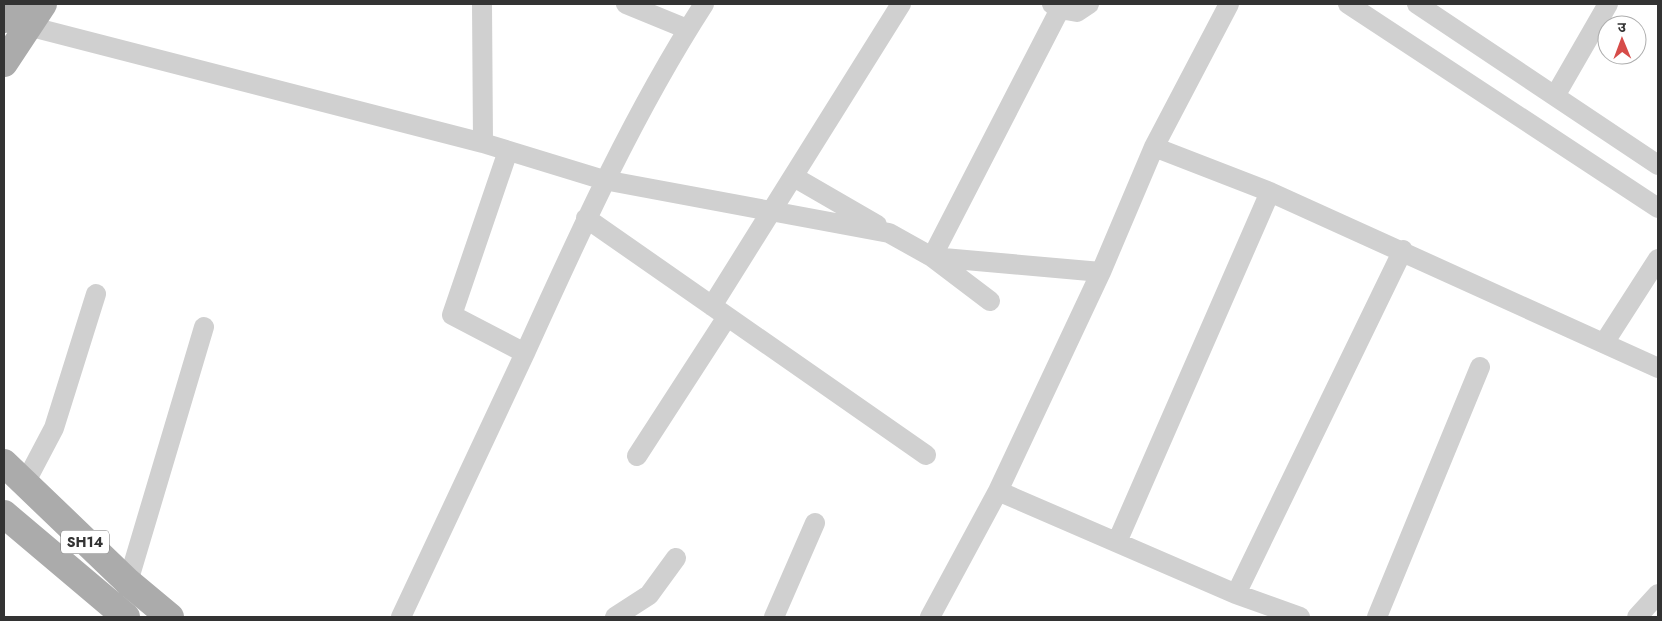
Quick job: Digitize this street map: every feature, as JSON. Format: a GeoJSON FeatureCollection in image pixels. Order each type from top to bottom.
{"type":"FeatureCollection","features":[{"type":"Feature","properties":{"kind":"main road"},"geometry":{"type":"LineString","coordinates":[[4,63],[22,13]]}},
{"type":"Feature","properties":{"kind":"main road","name":"SH14"},"geometry":{"type":"LineString","coordinates":[[4,463],[24,485],[128,582],[170,617]]}},
{"type":"Feature","properties":{"kind":"main road","name":"SH14"},"geometry":{"type":"LineString","coordinates":[[4,514],[126,617]]}},
{"type":"Feature","properties":{"kind":"street"},"geometry":{"type":"LineString","coordinates":[[482,4],[483,143]]}},
{"type":"Feature","properties":{"kind":"street"},"geometry":{"type":"LineString","coordinates":[[626,4],[687,29]]}},
{"type":"Feature","properties":{"kind":"street"},"geometry":{"type":"LineString","coordinates":[[401,617],[604,180],[687,29],[704,4]]}},
{"type":"Feature","properties":{"kind":"street"},"geometry":{"type":"LineString","coordinates":[[637,456],[720,311],[773,212],[901,4]]}},
{"type":"Feature","properties":{"kind":"street"},"geometry":{"type":"LineString","coordinates":[[932,257],[1056,6],[1077,12],[1089,4]]}},
{"type":"Feature","properties":{"kind":"street"},"geometry":{"type":"LineString","coordinates":[[930,617],[998,491],[1101,272],[1154,147],[1229,4]]}},
{"type":"Feature","properties":{"kind":"street"},"geometry":{"type":"LineString","coordinates":[[1348,4],[1658,208]]}},
{"type":"Feature","properties":{"kind":"street"},"geometry":{"type":"LineString","coordinates":[[1417,4],[1658,164]]}},
{"type":"Feature","properties":{"kind":"street"},"geometry":{"type":"LineString","coordinates":[[1555,96],[1608,4]]}},
{"type":"Feature","properties":{"kind":"street"},"geometry":{"type":"LineString","coordinates":[[22,13],[483,143],[604,180],[889,233]]}},
{"type":"Feature","properties":{"kind":"street"},"geometry":{"type":"LineString","coordinates":[[1154,147],[1270,192],[1403,250],[1658,368]]}},
{"type":"Feature","properties":{"kind":"street"},"geometry":{"type":"LineString","coordinates":[[508,151],[452,315],[525,353]]}},
{"type":"Feature","properties":{"kind":"street"},"geometry":{"type":"LineString","coordinates":[[794,177],[932,257],[990,300]]}},
{"type":"Feature","properties":{"kind":"street"},"geometry":{"type":"LineString","coordinates":[[1117,542],[1270,192]]}},
{"type":"Feature","properties":{"kind":"street"},"geometry":{"type":"LineString","coordinates":[[586,218],[926,455]]}},
{"type":"Feature","properties":{"kind":"street"},"geometry":{"type":"LineString","coordinates":[[1236,594],[1403,250]]}},
{"type":"Feature","properties":{"kind":"street"},"geometry":{"type":"LineString","coordinates":[[932,257],[1101,272]]}},
{"type":"Feature","properties":{"kind":"street"},"geometry":{"type":"LineString","coordinates":[[1604,343],[1658,258]]}},
{"type":"Feature","properties":{"kind":"street"},"geometry":{"type":"LineString","coordinates":[[24,485],[54,428],[96,294]]}},
{"type":"Feature","properties":{"kind":"street"},"geometry":{"type":"LineString","coordinates":[[128,582],[204,328]]}},
{"type":"Feature","properties":{"kind":"street"},"geometry":{"type":"LineString","coordinates":[[1377,617],[1480,367]]}},
{"type":"Feature","properties":{"kind":"street"},"geometry":{"type":"LineString","coordinates":[[998,491],[1236,594],[1300,617]]}},
{"type":"Feature","properties":{"kind":"street"},"geometry":{"type":"LineString","coordinates":[[774,617],[815,523]]}},
{"type":"Feature","properties":{"kind":"street"},"geometry":{"type":"LineString","coordinates":[[615,617],[649,595],[676,558]]}},
{"type":"Feature","properties":{"kind":"street"},"geometry":{"type":"LineString","coordinates":[[1637,617],[1658,594]]}}]}
